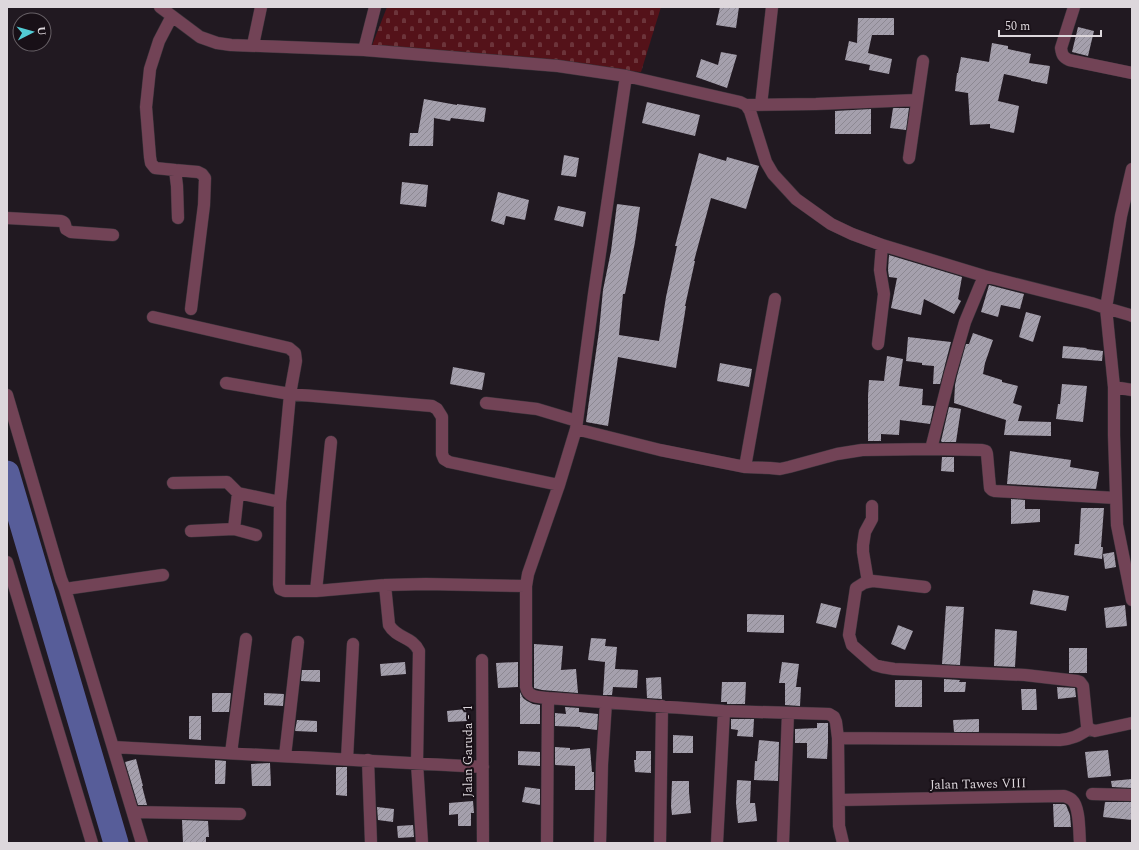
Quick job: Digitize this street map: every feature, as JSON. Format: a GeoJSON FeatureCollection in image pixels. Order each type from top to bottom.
{"type":"FeatureCollection","features":[{"type":"Feature","properties":{"kind":"street"},"geometry":{"type":"LineString","coordinates":[[160,7],[200,37],[217,43],[364,50],[558,66],[626,76],[740,102],[746,105],[918,100]]}},
{"type":"Feature","properties":{"kind":"street"},"geometry":{"type":"LineString","coordinates":[[253,45],[262,7]]}},
{"type":"Feature","properties":{"kind":"street"},"geometry":{"type":"LineString","coordinates":[[364,50],[375,7]]}},
{"type":"Feature","properties":{"kind":"street"},"geometry":{"type":"LineString","coordinates":[[761,105],[772,7]]}},
{"type":"Feature","properties":{"kind":"street"},"geometry":{"type":"LineString","coordinates":[[1074,7],[1061,48],[1063,57],[1069,60],[1132,73]]}},
{"type":"Feature","properties":{"kind":"street"},"geometry":{"type":"LineString","coordinates":[[172,16],[159,41],[150,69],[146,107],[150,157],[151,163],[155,168],[198,172],[205,178],[204,205],[191,309]]}},
{"type":"Feature","properties":{"kind":"street"},"geometry":{"type":"LineString","coordinates":[[909,158],[923,61]]}},
{"type":"Feature","properties":{"kind":"street"},"geometry":{"type":"LineString","coordinates":[[626,76],[576,425],[559,485],[528,574],[526,586],[526,692],[530,695],[548,698],[724,710],[829,714],[834,717],[836,722],[838,738],[839,826],[843,843]]}},
{"type":"Feature","properties":{"kind":"street"},"geometry":{"type":"LineString","coordinates":[[746,105],[750,111],[766,162],[772,174],[796,199],[832,224],[852,234],[882,245],[984,276],[1091,303],[1131,315]]}},
{"type":"Feature","properties":{"kind":"street"},"geometry":{"type":"LineString","coordinates":[[1132,169],[1121,216],[1106,308],[1114,387],[1117,525],[1128,561],[1132,600]]}},
{"type":"Feature","properties":{"kind":"street"},"geometry":{"type":"LineString","coordinates":[[175,170],[178,218]]}},
{"type":"Feature","properties":{"kind":"street"},"geometry":{"type":"LineString","coordinates":[[7,218],[60,220],[64,222],[66,229],[71,232],[113,234]]}},
{"type":"Feature","properties":{"kind":"street"},"geometry":{"type":"LineString","coordinates":[[878,344],[884,294],[880,270],[882,245]]}},
{"type":"Feature","properties":{"kind":"street"},"geometry":{"type":"LineString","coordinates":[[932,449],[950,374],[965,322],[984,276]]}},
{"type":"Feature","properties":{"kind":"street"},"geometry":{"type":"LineString","coordinates":[[745,467],[775,299]]}},
{"type":"Feature","properties":{"kind":"street"},"geometry":{"type":"LineString","coordinates":[[153,317],[289,348],[295,353],[296,361],[290,394],[280,502],[280,589],[285,591],[316,591],[385,585],[426,584],[526,586]]}},
{"type":"Feature","properties":{"kind":"street"},"geometry":{"type":"LineString","coordinates":[[226,383],[290,394],[432,406],[437,409],[442,417],[442,454],[444,459],[449,462],[559,485]]}},
{"type":"Feature","properties":{"kind":"street"},"geometry":{"type":"LineString","coordinates":[[1114,387],[1132,390]]}},
{"type":"Feature","properties":{"kind":"street"},"geometry":{"type":"LineString","coordinates":[[7,395],[13,436],[65,589],[142,843]]}},
{"type":"Feature","properties":{"kind":"street"},"geometry":{"type":"LineString","coordinates":[[486,403],[537,409],[576,425],[660,450],[745,467],[780,469],[850,451],[932,449],[982,450],[986,451],[987,454],[990,488],[995,492],[1116,498]]}},
{"type":"Feature","properties":{"kind":"street"},"geometry":{"type":"LineString","coordinates":[[316,591],[331,442]]}},
{"type":"Feature","properties":{"kind":"street"},"geometry":{"type":"LineString","coordinates":[[173,483],[227,482],[238,493],[280,502]]}},
{"type":"Feature","properties":{"kind":"street"},"geometry":{"type":"LineString","coordinates":[[234,529],[238,493]]}},
{"type":"Feature","properties":{"kind":"street"},"geometry":{"type":"LineString","coordinates":[[868,582],[863,545],[865,532],[872,519],[872,506]]}},
{"type":"Feature","properties":{"kind":"street"},"geometry":{"type":"LineString","coordinates":[[191,531],[234,529],[256,535]]}},
{"type":"Feature","properties":{"kind":"street"},"geometry":{"type":"LineString","coordinates":[[7,562],[92,843]]}},
{"type":"Feature","properties":{"kind":"street"},"geometry":{"type":"LineString","coordinates":[[65,589],[162,575]]}},
{"type":"Feature","properties":{"kind":"street"},"geometry":{"type":"LineString","coordinates":[[925,587],[873,581],[856,588],[849,635],[852,645],[875,665],[894,669],[1025,675],[1077,681],[1083,686],[1087,726],[1089,729],[1095,731],[1132,723]]}},
{"type":"Feature","properties":{"kind":"street"},"geometry":{"type":"LineString","coordinates":[[385,585],[389,625],[396,634],[412,642],[419,651],[417,763],[422,843]]}},
{"type":"Feature","properties":{"kind":"street"},"geometry":{"type":"LineString","coordinates":[[231,753],[246,639]]}},
{"type":"Feature","properties":{"kind":"street"},"geometry":{"type":"LineString","coordinates":[[285,756],[298,642]]}},
{"type":"Feature","properties":{"kind":"street"},"geometry":{"type":"LineString","coordinates":[[347,759],[353,644]]}},
{"type":"Feature","properties":{"kind":"street","name":"Jalan Garuda - 1"},"geometry":{"type":"LineString","coordinates":[[482,660],[483,843]]}},
{"type":"Feature","properties":{"kind":"street"},"geometry":{"type":"LineString","coordinates":[[547,843],[548,698]]}},
{"type":"Feature","properties":{"kind":"street"},"geometry":{"type":"LineString","coordinates":[[600,843],[602,764],[606,702]]}},
{"type":"Feature","properties":{"kind":"street"},"geometry":{"type":"LineString","coordinates":[[660,843],[662,706]]}},
{"type":"Feature","properties":{"kind":"street"},"geometry":{"type":"LineString","coordinates":[[717,843],[724,710]]}},
{"type":"Feature","properties":{"kind":"street"},"geometry":{"type":"LineString","coordinates":[[783,843],[788,713]]}},
{"type":"Feature","properties":{"kind":"street"},"geometry":{"type":"LineString","coordinates":[[838,738],[1068,740],[1077,737],[1089,729]]}},
{"type":"Feature","properties":{"kind":"street"},"geometry":{"type":"LineString","coordinates":[[113,747],[482,767]]}},
{"type":"Feature","properties":{"kind":"street"},"geometry":{"type":"LineString","coordinates":[[368,760],[370,843]]}},
{"type":"Feature","properties":{"kind":"street"},"geometry":{"type":"LineString","coordinates":[[1092,794],[1132,795]]}},
{"type":"Feature","properties":{"kind":"street","name":"Jalan Tawes VIII"},"geometry":{"type":"LineString","coordinates":[[839,800],[1064,796],[1073,800],[1077,807],[1080,843]]}},
{"type":"Feature","properties":{"kind":"street"},"geometry":{"type":"LineString","coordinates":[[133,812],[240,814]]}},
{"type":"Feature","properties":{"kind":"green space"},"geometry":{"type":"Polygon","coordinates":[[[387,7],[661,7],[641,72],[371,48],[387,7]]]}},
{"type":"Feature","properties":{"kind":"building"},"geometry":{"type":"Polygon","coordinates":[[[720,7],[739,7],[736,28],[716,25],[720,7]]]}},
{"type":"Feature","properties":{"kind":"building"},"geometry":{"type":"Polygon","coordinates":[[[858,18],[894,18],[894,35],[872,35],[868,53],[892,59],[889,74],[869,70],[870,65],[845,60],[849,41],[857,43],[858,18]]]}},
{"type":"Feature","properties":{"kind":"building"},"geometry":{"type":"Polygon","coordinates":[[[1078,27],[1094,31],[1088,56],[1072,52],[1078,27]]]}},
{"type":"Feature","properties":{"kind":"building"},"geometry":{"type":"Polygon","coordinates":[[[992,43],[1008,46],[1008,49],[1031,54],[1029,63],[1050,66],[1047,84],[1004,74],[998,101],[1019,106],[1014,133],[990,128],[990,124],[970,125],[968,93],[955,91],[961,57],[989,62],[992,43]]]}},
{"type":"Feature","properties":{"kind":"building"},"geometry":{"type":"Polygon","coordinates":[[[721,52],[737,55],[727,88],[696,77],[701,59],[718,65],[721,52]]]}},
{"type":"Feature","properties":{"kind":"building"},"geometry":{"type":"Polygon","coordinates":[[[424,99],[486,108],[484,122],[451,118],[450,121],[434,118],[433,146],[409,146],[410,133],[418,133],[424,99]]]}},
{"type":"Feature","properties":{"kind":"building"},"geometry":{"type":"Polygon","coordinates":[[[647,102],[700,115],[695,136],[642,123],[647,102]]]}},
{"type":"Feature","properties":{"kind":"building"},"geometry":{"type":"Polygon","coordinates":[[[893,108],[909,108],[906,130],[890,128],[893,108]]]}},
{"type":"Feature","properties":{"kind":"building"},"geometry":{"type":"Polygon","coordinates":[[[871,109],[871,134],[835,134],[835,111],[871,109]]]}},
{"type":"Feature","properties":{"kind":"building"},"geometry":{"type":"Polygon","coordinates":[[[699,153],[726,161],[727,157],[759,166],[746,209],[711,198],[694,261],[685,306],[676,368],[618,357],[608,426],[586,422],[599,331],[603,290],[611,251],[617,204],[640,207],[625,294],[623,294],[619,335],[659,341],[666,297],[677,246],[675,246],[699,153]]]}},
{"type":"Feature","properties":{"kind":"building"},"geometry":{"type":"Polygon","coordinates":[[[564,155],[579,158],[576,177],[561,175],[564,155]]]}},
{"type":"Feature","properties":{"kind":"building"},"geometry":{"type":"Polygon","coordinates":[[[402,182],[428,185],[426,207],[400,204],[402,182]]]}},
{"type":"Feature","properties":{"kind":"building"},"geometry":{"type":"Polygon","coordinates":[[[498,192],[529,200],[525,220],[506,216],[504,225],[491,221],[498,192]]]}},
{"type":"Feature","properties":{"kind":"building"},"geometry":{"type":"Polygon","coordinates":[[[558,206],[586,212],[583,227],[554,220],[558,206]]]}},
{"type":"Feature","properties":{"kind":"building"},"geometry":{"type":"Polygon","coordinates":[[[889,255],[962,277],[958,299],[961,301],[954,314],[924,299],[921,315],[891,308],[897,278],[889,277],[889,255]]]}},
{"type":"Feature","properties":{"kind":"building"},"geometry":{"type":"Polygon","coordinates":[[[989,285],[1024,294],[1020,309],[1001,305],[998,317],[981,312],[989,285]]]}},
{"type":"Feature","properties":{"kind":"building"},"geometry":{"type":"Polygon","coordinates":[[[1026,312],[1041,316],[1033,342],[1019,337],[1026,312]]]}},
{"type":"Feature","properties":{"kind":"building"},"geometry":{"type":"Polygon","coordinates":[[[973,333],[993,340],[983,374],[1002,380],[1002,382],[1018,386],[1013,403],[1022,406],[1018,421],[1051,422],[1051,436],[1004,435],[1006,420],[954,403],[957,376],[966,344],[969,344],[973,333]]]}},
{"type":"Feature","properties":{"kind":"building"},"geometry":{"type":"Polygon","coordinates":[[[908,337],[951,342],[940,384],[933,384],[934,366],[906,361],[908,337]]]}},
{"type":"Feature","properties":{"kind":"building"},"geometry":{"type":"Polygon","coordinates":[[[1063,346],[1103,351],[1102,361],[1062,358],[1063,346]]]}},
{"type":"Feature","properties":{"kind":"building"},"geometry":{"type":"Polygon","coordinates":[[[887,356],[903,359],[899,386],[923,389],[922,405],[934,406],[930,424],[900,420],[899,435],[881,434],[881,441],[868,441],[869,380],[884,381],[887,356]]]}},
{"type":"Feature","properties":{"kind":"building"},"geometry":{"type":"Polygon","coordinates":[[[720,363],[752,369],[749,387],[717,381],[720,363]]]}},
{"type":"Feature","properties":{"kind":"building"},"geometry":{"type":"Polygon","coordinates":[[[453,367],[485,373],[482,390],[450,384],[453,367]]]}},
{"type":"Feature","properties":{"kind":"building"},"geometry":{"type":"Polygon","coordinates":[[[1062,384],[1087,386],[1083,422],[1056,419],[1058,404],[1060,404],[1062,384]]]}},
{"type":"Feature","properties":{"kind":"building"},"geometry":{"type":"Polygon","coordinates":[[[949,407],[961,409],[956,442],[942,442],[941,441],[949,407]]]}},
{"type":"Feature","properties":{"kind":"building"},"geometry":{"type":"Polygon","coordinates":[[[1010,451],[1071,460],[1070,467],[1099,472],[1096,489],[1007,484],[1010,451]]]}},
{"type":"Feature","properties":{"kind":"building"},"geometry":{"type":"Polygon","coordinates":[[[942,457],[954,457],[954,472],[941,471],[942,457]]]}},
{"type":"Feature","properties":{"kind":"building"},"geometry":{"type":"Polygon","coordinates":[[[1011,499],[1025,500],[1025,509],[1040,509],[1040,522],[1011,524],[1011,499]]]}},
{"type":"Feature","properties":{"kind":"building"},"geometry":{"type":"Polygon","coordinates":[[[1081,508],[1104,508],[1101,547],[1103,547],[1102,559],[1074,555],[1075,544],[1079,544],[1081,508]]]}},
{"type":"Feature","properties":{"kind":"building"},"geometry":{"type":"Polygon","coordinates":[[[1114,552],[1116,567],[1105,569],[1103,554],[1114,552]]]}},
{"type":"Feature","properties":{"kind":"building"},"geometry":{"type":"Polygon","coordinates":[[[1033,590],[1069,596],[1066,611],[1030,604],[1033,590]]]}},
{"type":"Feature","properties":{"kind":"building"},"geometry":{"type":"Polygon","coordinates":[[[821,603],[841,608],[836,628],[816,623],[821,603]]]}},
{"type":"Feature","properties":{"kind":"building"},"geometry":{"type":"Polygon","coordinates":[[[1125,605],[1127,626],[1106,628],[1104,608],[1125,605]]]}},
{"type":"Feature","properties":{"kind":"building"},"geometry":{"type":"Polygon","coordinates":[[[946,606],[964,607],[960,665],[942,664],[946,606]]]}},
{"type":"Feature","properties":{"kind":"building"},"geometry":{"type":"Polygon","coordinates":[[[747,614],[784,615],[784,633],[747,632],[747,614]]]}},
{"type":"Feature","properties":{"kind":"building"},"geometry":{"type":"Polygon","coordinates":[[[898,625],[913,631],[905,650],[891,644],[898,625]]]}},
{"type":"Feature","properties":{"kind":"building"},"geometry":{"type":"Polygon","coordinates":[[[995,629],[1017,631],[1015,667],[994,666],[995,629]]]}},
{"type":"Feature","properties":{"kind":"building"},"geometry":{"type":"Polygon","coordinates":[[[591,638],[606,639],[605,646],[617,647],[615,669],[638,670],[637,688],[613,687],[612,695],[603,695],[605,662],[588,660],[591,638]]]}},
{"type":"Feature","properties":{"kind":"building"},"geometry":{"type":"Polygon","coordinates":[[[534,644],[563,646],[561,670],[576,669],[578,693],[534,688],[534,644]]]}},
{"type":"Feature","properties":{"kind":"building"},"geometry":{"type":"Polygon","coordinates":[[[1069,648],[1087,648],[1087,673],[1069,673],[1069,648]]]}},
{"type":"Feature","properties":{"kind":"building"},"geometry":{"type":"Polygon","coordinates":[[[405,662],[406,674],[381,676],[380,664],[405,662]]]}},
{"type":"Feature","properties":{"kind":"building"},"geometry":{"type":"Polygon","coordinates":[[[518,662],[518,687],[498,688],[496,663],[518,662]]]}},
{"type":"Feature","properties":{"kind":"building"},"geometry":{"type":"Polygon","coordinates":[[[782,662],[799,664],[796,687],[801,687],[800,706],[785,705],[785,683],[779,683],[782,662]]]}},
{"type":"Feature","properties":{"kind":"building"},"geometry":{"type":"Polygon","coordinates":[[[302,670],[320,670],[320,682],[301,681],[302,670]]]}},
{"type":"Feature","properties":{"kind":"building"},"geometry":{"type":"Polygon","coordinates":[[[661,677],[662,699],[647,698],[646,678],[661,677]]]}},
{"type":"Feature","properties":{"kind":"building"},"geometry":{"type":"Polygon","coordinates":[[[944,679],[966,682],[965,692],[944,692],[944,679]]]}},
{"type":"Feature","properties":{"kind":"building"},"geometry":{"type":"Polygon","coordinates":[[[895,680],[922,680],[922,707],[895,707],[895,680]]]}},
{"type":"Feature","properties":{"kind":"building"},"geometry":{"type":"Polygon","coordinates":[[[722,682],[746,682],[745,704],[727,704],[727,702],[721,702],[722,682]]]}},
{"type":"Feature","properties":{"kind":"building"},"geometry":{"type":"Polygon","coordinates":[[[1057,687],[1075,688],[1076,697],[1058,699],[1057,687]]]}},
{"type":"Feature","properties":{"kind":"building"},"geometry":{"type":"Polygon","coordinates":[[[1021,689],[1036,689],[1037,710],[1022,710],[1021,689]]]}},
{"type":"Feature","properties":{"kind":"building"},"geometry":{"type":"Polygon","coordinates":[[[520,692],[523,698],[527,701],[540,705],[540,724],[520,724],[520,692]]]}},
{"type":"Feature","properties":{"kind":"building"},"geometry":{"type":"Polygon","coordinates":[[[212,693],[231,693],[229,712],[212,712],[212,693]]]}},
{"type":"Feature","properties":{"kind":"building"},"geometry":{"type":"Polygon","coordinates":[[[264,693],[284,694],[283,706],[264,705],[264,693]]]}},
{"type":"Feature","properties":{"kind":"building"},"geometry":{"type":"Polygon","coordinates":[[[565,707],[579,708],[579,712],[598,714],[597,730],[580,727],[555,726],[555,713],[566,714],[565,707]]]}},
{"type":"Feature","properties":{"kind":"building"},"geometry":{"type":"Polygon","coordinates":[[[466,709],[467,721],[448,722],[447,711],[466,709]]]}},
{"type":"Feature","properties":{"kind":"building"},"geometry":{"type":"Polygon","coordinates":[[[189,716],[201,716],[201,740],[189,739],[189,716]]]}},
{"type":"Feature","properties":{"kind":"building"},"geometry":{"type":"Polygon","coordinates":[[[731,719],[754,719],[753,737],[737,736],[738,730],[731,729],[731,719]]]}},
{"type":"Feature","properties":{"kind":"building"},"geometry":{"type":"Polygon","coordinates":[[[979,719],[979,732],[954,732],[953,720],[979,719]]]}},
{"type":"Feature","properties":{"kind":"building"},"geometry":{"type":"Polygon","coordinates":[[[297,720],[317,721],[317,732],[295,731],[297,720]]]}},
{"type":"Feature","properties":{"kind":"building"},"geometry":{"type":"Polygon","coordinates":[[[817,723],[828,723],[827,759],[807,758],[807,743],[795,743],[795,729],[817,728],[817,723]]]}},
{"type":"Feature","properties":{"kind":"building"},"geometry":{"type":"Polygon","coordinates":[[[673,735],[693,736],[693,753],[673,753],[673,735]]]}},
{"type":"Feature","properties":{"kind":"building"},"geometry":{"type":"Polygon","coordinates":[[[759,740],[779,742],[778,781],[754,780],[755,761],[757,761],[759,740]]]}},
{"type":"Feature","properties":{"kind":"building"},"geometry":{"type":"Polygon","coordinates":[[[555,747],[570,748],[570,750],[590,748],[592,772],[594,772],[594,790],[575,790],[575,766],[555,765],[555,747]]]}},
{"type":"Feature","properties":{"kind":"building"},"geometry":{"type":"Polygon","coordinates":[[[1108,750],[1111,776],[1088,778],[1085,752],[1108,750]]]}},
{"type":"Feature","properties":{"kind":"building"},"geometry":{"type":"Polygon","coordinates":[[[518,751],[540,752],[540,766],[518,765],[518,751]]]}},
{"type":"Feature","properties":{"kind":"building"},"geometry":{"type":"Polygon","coordinates":[[[636,751],[651,751],[651,773],[635,772],[634,760],[636,760],[636,751]]]}},
{"type":"Feature","properties":{"kind":"building"},"geometry":{"type":"Polygon","coordinates":[[[136,759],[147,805],[138,805],[125,762],[136,759]]]}},
{"type":"Feature","properties":{"kind":"building"},"geometry":{"type":"Polygon","coordinates":[[[215,760],[226,761],[225,784],[215,784],[215,760]]]}},
{"type":"Feature","properties":{"kind":"building"},"geometry":{"type":"Polygon","coordinates":[[[270,763],[271,786],[252,786],[251,764],[270,763]]]}},
{"type":"Feature","properties":{"kind":"building"},"geometry":{"type":"Polygon","coordinates":[[[336,767],[347,767],[347,796],[336,795],[336,767]]]}},
{"type":"Feature","properties":{"kind":"building"},"geometry":{"type":"Polygon","coordinates":[[[1132,779],[1132,788],[1112,787],[1111,781],[1132,779]]]}},
{"type":"Feature","properties":{"kind":"building"},"geometry":{"type":"Polygon","coordinates":[[[737,780],[751,781],[750,803],[755,803],[757,821],[738,823],[736,803],[737,780]]]}},
{"type":"Feature","properties":{"kind":"building"},"geometry":{"type":"Polygon","coordinates":[[[672,781],[689,781],[691,813],[672,815],[672,781]]]}},
{"type":"Feature","properties":{"kind":"building"},"geometry":{"type":"Polygon","coordinates":[[[525,787],[540,789],[540,805],[522,802],[525,787]]]}},
{"type":"Feature","properties":{"kind":"building"},"geometry":{"type":"Polygon","coordinates":[[[473,801],[474,813],[471,813],[471,826],[458,826],[458,814],[449,815],[449,803],[473,801]]]}},
{"type":"Feature","properties":{"kind":"building"},"geometry":{"type":"Polygon","coordinates":[[[1105,802],[1132,802],[1132,820],[1103,817],[1105,802]]]}},
{"type":"Feature","properties":{"kind":"building"},"geometry":{"type":"Polygon","coordinates":[[[1053,804],[1066,805],[1070,815],[1071,827],[1054,827],[1053,804]]]}},
{"type":"Feature","properties":{"kind":"building"},"geometry":{"type":"Polygon","coordinates":[[[377,807],[394,809],[393,822],[378,820],[377,807]]]}},
{"type":"Feature","properties":{"kind":"building"},"geometry":{"type":"Polygon","coordinates":[[[182,820],[208,821],[209,837],[206,837],[206,843],[183,843],[182,820]]]}},
{"type":"Feature","properties":{"kind":"building"},"geometry":{"type":"Polygon","coordinates":[[[413,825],[414,837],[398,838],[397,826],[413,825]]]}},
{"type":"Feature","properties":{"kind":"waterway"},"geometry":{"type":"LineString","coordinates":[[7,473],[116,843]]}}]}
